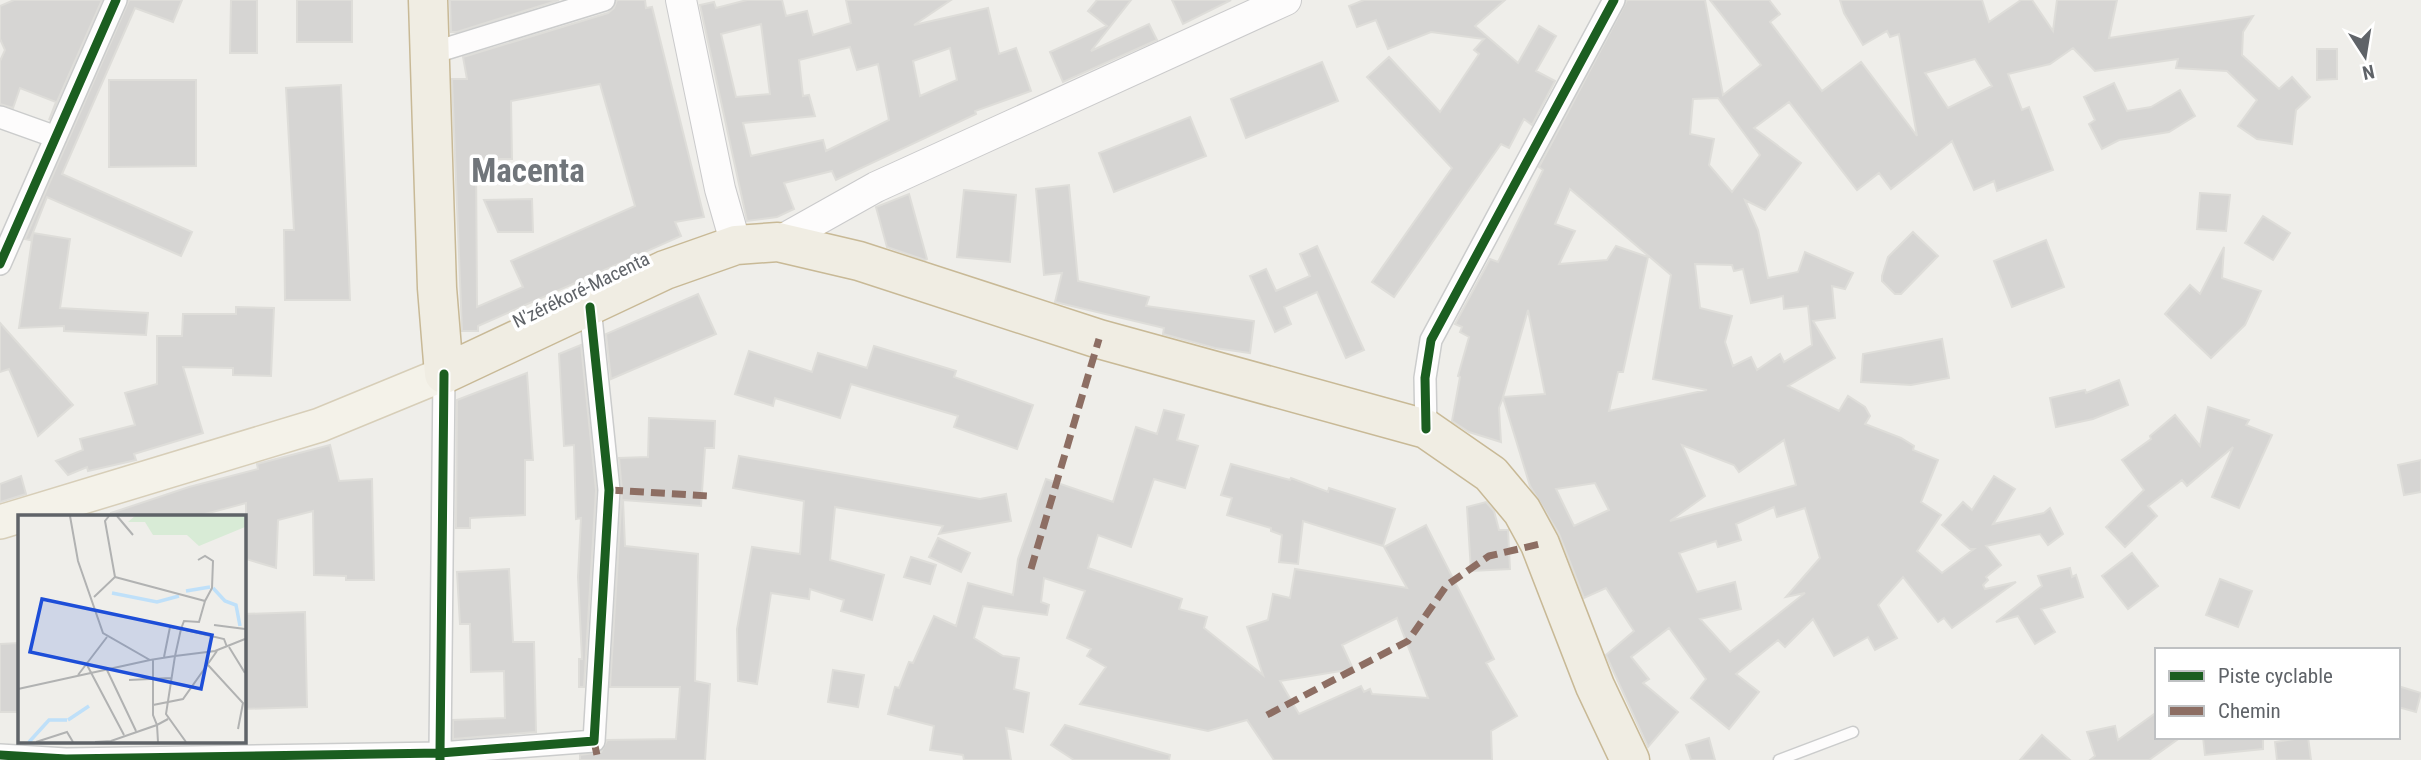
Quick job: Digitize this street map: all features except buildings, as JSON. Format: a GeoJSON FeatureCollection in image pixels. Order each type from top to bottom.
{"type":"FeatureCollection","features":[{"type":"Feature","properties":{"kind":"highway"},"geometry":{"type":"LineString","coordinates":[[428,0],[437,288],[444,374]]}},
{"type":"Feature","properties":{"kind":"highway","name":"N'zérékoré-Macenta"},"geometry":{"type":"LineString","coordinates":[[444,374],[665,270],[736,245],[778,242],[859,261],[1100,339],[1426,429],[1492,474],[1522,512],[1540,544],[1595,686],[1630,760]]}},
{"type":"Feature","properties":{"kind":"main road"},"geometry":{"type":"LineString","coordinates":[[681,0],[720,189],[736,245]]}},
{"type":"Feature","properties":{"kind":"main road"},"geometry":{"type":"LineString","coordinates":[[778,242],[876,187],[1286,0]]}},
{"type":"Feature","properties":{"kind":"main road"},"geometry":{"type":"LineString","coordinates":[[23,515],[320,425],[444,374]]}},
{"type":"Feature","properties":{"kind":"main road"},"geometry":{"type":"LineString","coordinates":[[0,522],[18,517]]}},
{"type":"Feature","properties":{"kind":"street"},"geometry":{"type":"LineString","coordinates":[[0,264],[116,0]]}},
{"type":"Feature","properties":{"kind":"street"},"geometry":{"type":"LineString","coordinates":[[429,54],[604,0]]}},
{"type":"Feature","properties":{"kind":"street"},"geometry":{"type":"LineString","coordinates":[[1426,429],[1425,378],[1431,340],[1614,0]]}},
{"type":"Feature","properties":{"kind":"street"},"geometry":{"type":"LineString","coordinates":[[0,117],[56,137]]}},
{"type":"Feature","properties":{"kind":"street"},"geometry":{"type":"LineString","coordinates":[[0,755],[66,759],[440,756],[594,741],[609,490],[590,307]]}},
{"type":"Feature","properties":{"kind":"street"},"geometry":{"type":"LineString","coordinates":[[440,756],[444,374]]}},
{"type":"Feature","properties":{"kind":"lane"},"geometry":{"type":"LineString","coordinates":[[1779,760],[1853,732]]}},
{"type":"Feature","properties":{"kind":"marked path"},"geometry":{"type":"LineString","coordinates":[[1031,569],[1099,339]]}},
{"type":"Feature","properties":{"kind":"marked path"},"geometry":{"type":"LineString","coordinates":[[609,490],[709,496]]}},
{"type":"Feature","properties":{"kind":"marked path"},"geometry":{"type":"LineString","coordinates":[[1267,715],[1408,641],[1447,585],[1489,556],[1540,544]]}},
{"type":"Feature","properties":{"kind":"marked path"},"geometry":{"type":"LineString","coordinates":[[594,741],[598,760]]}},
{"type":"Feature","properties":{"kind":"cycle path"},"geometry":{"type":"LineString","coordinates":[[0,264],[116,0]]}},
{"type":"Feature","properties":{"kind":"cycle path"},"geometry":{"type":"LineString","coordinates":[[1426,429],[1425,378],[1431,340],[1614,0]]}},
{"type":"Feature","properties":{"kind":"cycle path"},"geometry":{"type":"LineString","coordinates":[[444,374],[440,753],[594,741],[609,490],[590,307]]}},
{"type":"Feature","properties":{"kind":"cycle path"},"geometry":{"type":"LineString","coordinates":[[0,755],[66,759],[440,753],[440,760]]}},
{"type":"Feature","properties":{"kind":"district","name":"Macenta"},"geometry":{"type":"Point","coordinates":[528,170]}}]}
